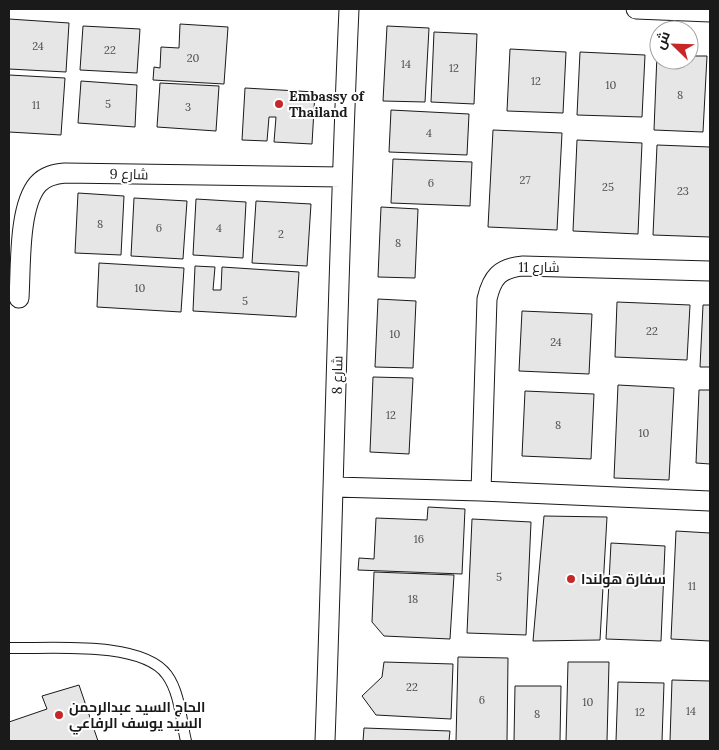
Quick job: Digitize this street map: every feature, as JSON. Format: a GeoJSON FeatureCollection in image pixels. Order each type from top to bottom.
{"type":"FeatureCollection","features":[{"type":"Feature","properties":{"kind":"street","name":"شارع 8"},"geometry":{"type":"LineString","coordinates":[[325,741],[349,9]]}},
{"type":"Feature","properties":{"kind":"street"},"geometry":{"type":"LineString","coordinates":[[636,9],[710,11]]}},
{"type":"Feature","properties":{"kind":"street","name":"شارع 9"},"geometry":{"type":"LineString","coordinates":[[19,298],[27,204],[38,183],[53,174],[342,177]]}},
{"type":"Feature","properties":{"kind":"street","name":"شارع 11"},"geometry":{"type":"LineString","coordinates":[[481,491],[487,299],[493,282],[501,272],[523,266],[710,271]]}},
{"type":"Feature","properties":{"kind":"street"},"geometry":{"type":"LineString","coordinates":[[334,487],[710,501]]}},
{"type":"Feature","properties":{"kind":"lane"},"geometry":{"type":"LineString","coordinates":[[9,648],[107,649],[119,650],[143,658],[167,675],[176,698],[186,741]]}},
{"type":"Feature","properties":{"kind":"building"},"geometry":{"type":"Polygon","coordinates":[[[9,19],[69,23],[66,72],[9,69],[9,19]]]}},
{"type":"Feature","properties":{"kind":"building"},"geometry":{"type":"Polygon","coordinates":[[[180,24],[228,27],[224,84],[153,80],[154,67],[160,68],[161,47],[179,48],[180,24]]]}},
{"type":"Feature","properties":{"kind":"building"},"geometry":{"type":"Polygon","coordinates":[[[83,26],[140,29],[137,73],[80,70],[83,26]]]}},
{"type":"Feature","properties":{"kind":"building"},"geometry":{"type":"Polygon","coordinates":[[[387,26],[429,28],[425,102],[383,101],[387,26]]]}},
{"type":"Feature","properties":{"kind":"building"},"geometry":{"type":"Polygon","coordinates":[[[434,32],[477,34],[474,104],[431,102],[434,32]]]}},
{"type":"Feature","properties":{"kind":"building"},"geometry":{"type":"Polygon","coordinates":[[[510,49],[566,52],[563,113],[507,111],[510,49]]]}},
{"type":"Feature","properties":{"kind":"building"},"geometry":{"type":"Polygon","coordinates":[[[580,52],[645,55],[642,117],[577,115],[580,52]]]}},
{"type":"Feature","properties":{"kind":"building"},"geometry":{"type":"Polygon","coordinates":[[[699,56],[707,56],[703,132],[654,130],[656,70],[699,70],[699,56]]]}},
{"type":"Feature","properties":{"kind":"building"},"geometry":{"type":"Polygon","coordinates":[[[9,75],[65,78],[61,135],[9,132],[9,75]]]}},
{"type":"Feature","properties":{"kind":"building"},"geometry":{"type":"Polygon","coordinates":[[[81,81],[137,85],[135,127],[78,123],[81,81]]]}},
{"type":"Feature","properties":{"kind":"building"},"geometry":{"type":"Polygon","coordinates":[[[160,83],[219,86],[216,131],[157,127],[160,83]]]}},
{"type":"Feature","properties":{"kind":"building","name":"Embassy of Thailand"},"geometry":{"type":"Polygon","coordinates":[[[245,88],[315,92],[312,144],[274,142],[276,117],[269,117],[267,141],[242,140],[245,88]]]}},
{"type":"Feature","properties":{"kind":"building"},"geometry":{"type":"Polygon","coordinates":[[[391,110],[469,114],[467,155],[389,152],[391,110]]]}},
{"type":"Feature","properties":{"kind":"building"},"geometry":{"type":"Polygon","coordinates":[[[493,130],[562,133],[557,230],[488,227],[493,130]]]}},
{"type":"Feature","properties":{"kind":"building"},"geometry":{"type":"Polygon","coordinates":[[[577,140],[642,143],[638,234],[573,231],[577,140]]]}},
{"type":"Feature","properties":{"kind":"building"},"geometry":{"type":"Polygon","coordinates":[[[657,145],[710,147],[710,237],[653,235],[657,145]]]}},
{"type":"Feature","properties":{"kind":"building"},"geometry":{"type":"Polygon","coordinates":[[[393,159],[472,162],[470,206],[391,203],[393,159]]]}},
{"type":"Feature","properties":{"kind":"building"},"geometry":{"type":"Polygon","coordinates":[[[78,193],[124,196],[121,255],[75,253],[78,193]]]}},
{"type":"Feature","properties":{"kind":"building"},"geometry":{"type":"Polygon","coordinates":[[[134,198],[187,201],[183,259],[131,256],[134,198]]]}},
{"type":"Feature","properties":{"kind":"building"},"geometry":{"type":"Polygon","coordinates":[[[196,199],[246,202],[243,258],[193,255],[196,199]]]}},
{"type":"Feature","properties":{"kind":"building"},"geometry":{"type":"Polygon","coordinates":[[[256,201],[311,204],[307,266],[252,263],[256,201]]]}},
{"type":"Feature","properties":{"kind":"building"},"geometry":{"type":"Polygon","coordinates":[[[381,207],[418,209],[415,278],[378,277],[381,207]]]}},
{"type":"Feature","properties":{"kind":"building"},"geometry":{"type":"Polygon","coordinates":[[[99,263],[184,268],[181,312],[97,307],[99,263]]]}},
{"type":"Feature","properties":{"kind":"building"},"geometry":{"type":"Polygon","coordinates":[[[195,266],[215,267],[213,290],[221,290],[222,267],[299,272],[296,317],[193,311],[195,266]]]}},
{"type":"Feature","properties":{"kind":"building"},"geometry":{"type":"Polygon","coordinates":[[[378,299],[416,301],[413,368],[375,367],[378,299]]]}},
{"type":"Feature","properties":{"kind":"building"},"geometry":{"type":"Polygon","coordinates":[[[617,302],[690,305],[687,360],[615,357],[617,302]]]}},
{"type":"Feature","properties":{"kind":"building"},"geometry":{"type":"Polygon","coordinates":[[[703,305],[710,305],[710,367],[700,367],[703,305]]]}},
{"type":"Feature","properties":{"kind":"building"},"geometry":{"type":"Polygon","coordinates":[[[522,311],[592,314],[589,374],[519,371],[522,311]]]}},
{"type":"Feature","properties":{"kind":"building"},"geometry":{"type":"Polygon","coordinates":[[[373,377],[413,378],[409,454],[370,452],[373,377]]]}},
{"type":"Feature","properties":{"kind":"building"},"geometry":{"type":"Polygon","coordinates":[[[618,385],[674,388],[669,480],[614,478],[618,385]]]}},
{"type":"Feature","properties":{"kind":"building"},"geometry":{"type":"Polygon","coordinates":[[[699,390],[710,390],[710,464],[696,463],[699,390]]]}},
{"type":"Feature","properties":{"kind":"building"},"geometry":{"type":"Polygon","coordinates":[[[525,391],[594,394],[591,459],[522,456],[525,391]]]}},
{"type":"Feature","properties":{"kind":"building"},"geometry":{"type":"Polygon","coordinates":[[[428,507],[465,509],[462,574],[358,570],[359,558],[374,559],[376,518],[427,520],[428,507]]]}},
{"type":"Feature","properties":{"kind":"building","name":"سفارة هولندا"},"geometry":{"type":"Polygon","coordinates":[[[544,516],[607,517],[600,640],[533,641],[544,516]]]}},
{"type":"Feature","properties":{"kind":"building"},"geometry":{"type":"Polygon","coordinates":[[[472,519],[531,522],[526,635],[467,633],[472,519]]]}},
{"type":"Feature","properties":{"kind":"building"},"geometry":{"type":"Polygon","coordinates":[[[676,531],[710,533],[710,641],[671,639],[676,531]]]}},
{"type":"Feature","properties":{"kind":"building"},"geometry":{"type":"Polygon","coordinates":[[[611,543],[665,546],[661,641],[606,639],[611,543]]]}},
{"type":"Feature","properties":{"kind":"building"},"geometry":{"type":"Polygon","coordinates":[[[374,572],[454,575],[450,639],[384,636],[372,622],[374,572]]]}},
{"type":"Feature","properties":{"kind":"building"},"geometry":{"type":"Polygon","coordinates":[[[458,657],[508,658],[507,741],[456,741],[458,657]]]}},
{"type":"Feature","properties":{"kind":"building"},"geometry":{"type":"Polygon","coordinates":[[[384,662],[453,664],[451,719],[376,715],[362,696],[382,677],[384,662]]]}},
{"type":"Feature","properties":{"kind":"building"},"geometry":{"type":"Polygon","coordinates":[[[568,662],[609,662],[607,741],[566,741],[568,662]]]}},
{"type":"Feature","properties":{"kind":"building"},"geometry":{"type":"Polygon","coordinates":[[[672,680],[710,681],[710,741],[670,741],[672,680]]]}},
{"type":"Feature","properties":{"kind":"building"},"geometry":{"type":"Polygon","coordinates":[[[618,682],[664,683],[662,741],[616,741],[618,682]]]}},
{"type":"Feature","properties":{"kind":"building","name":"الحاج السيد عبدالرحمن السيد يوسف الرفاعي"},"geometry":{"type":"Polygon","coordinates":[[[79,685],[98,741],[9,741],[9,722],[47,709],[42,696],[79,685]]]}},
{"type":"Feature","properties":{"kind":"building"},"geometry":{"type":"Polygon","coordinates":[[[515,686],[561,686],[560,741],[514,741],[515,686]]]}},
{"type":"Feature","properties":{"kind":"building"},"geometry":{"type":"Polygon","coordinates":[[[364,728],[450,731],[449,741],[363,741],[364,728]]]}},
{"type":"Feature","properties":{"kind":"place","name":"Embassy of Thailand"},"geometry":{"type":"Point","coordinates":[279,104]}},
{"type":"Feature","properties":{"kind":"place","name":"سفارة هولندا"},"geometry":{"type":"Point","coordinates":[571,579]}},
{"type":"Feature","properties":{"kind":"place","name":"الحاج السيد عبدالرحمن السيد يوسف الرفاعي"},"geometry":{"type":"Point","coordinates":[59,715]}}]}
